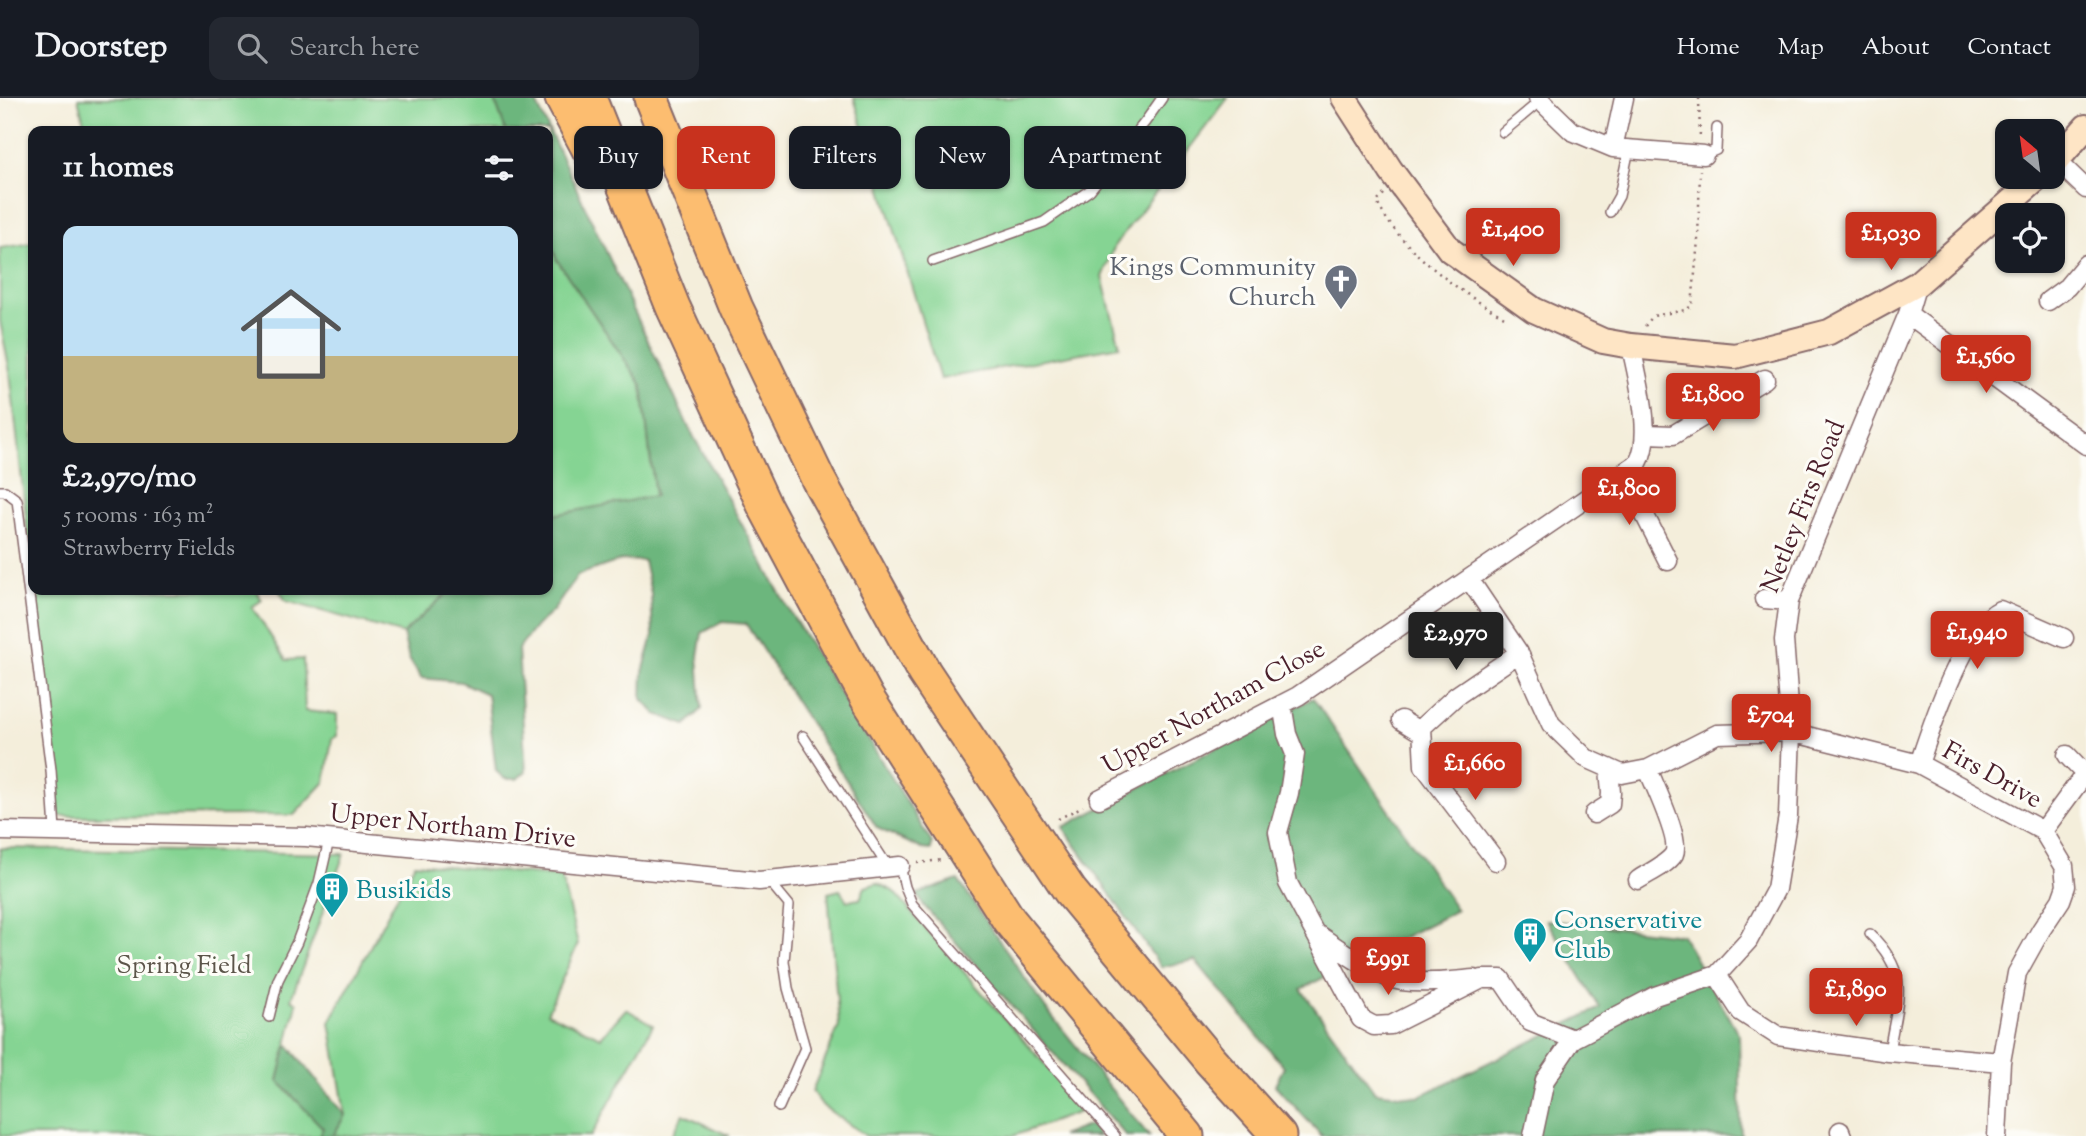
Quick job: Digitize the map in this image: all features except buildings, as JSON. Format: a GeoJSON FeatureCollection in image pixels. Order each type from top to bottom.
{"type":"FeatureCollection","features":[{"type":"Feature","properties":{"kind":"highway"},"geometry":{"type":"LineString","coordinates":[[562,98],[673,307]]}},
{"type":"Feature","properties":{"kind":"highway"},"geometry":{"type":"LineString","coordinates":[[589,98],[673,307],[764,505],[867,698],[1009,920],[1187,1136]]}},
{"type":"Feature","properties":{"kind":"highway"},"geometry":{"type":"LineString","coordinates":[[650,98],[736,308],[818,479],[924,672],[1070,891],[1210,1060],[1279,1136]]}},
{"type":"Feature","properties":{"kind":"highway"},"geometry":{"type":"LineString","coordinates":[[670,98],[706,235]]}},
{"type":"Feature","properties":{"kind":"main road"},"geometry":{"type":"LineString","coordinates":[[1344,98],[1391,171],[1450,250],[1534,310],[1603,341],[1631,345],[1735,356],[1829,332],[1917,284],[2026,189]]}},
{"type":"Feature","properties":{"kind":"main road"},"geometry":{"type":"LineString","coordinates":[[2065,151],[2086,127]]}},
{"type":"Feature","properties":{"kind":"street"},"geometry":{"type":"LineString","coordinates":[[1621,149],[1624,98]]}},
{"type":"Feature","properties":{"kind":"street"},"geometry":{"type":"LineString","coordinates":[[1539,99],[1572,131],[1621,149],[1702,155]]}},
{"type":"Feature","properties":{"kind":"street"},"geometry":{"type":"LineString","coordinates":[[2065,177],[2086,189]]}},
{"type":"Feature","properties":{"kind":"street"},"geometry":{"type":"LineString","coordinates":[[2048,301],[2073,292],[2086,264]]}},
{"type":"Feature","properties":{"kind":"street","name":"Netley Firs Road"},"geometry":{"type":"LineString","coordinates":[[1533,1136],[1545,1080],[1573,1039],[1656,996],[1717,975],[1748,941],[1776,889],[1788,816],[1791,732],[1784,640],[1788,600],[1908,314],[1917,284]]}},
{"type":"Feature","properties":{"kind":"street"},"geometry":{"type":"LineString","coordinates":[[1908,314],[2086,445]]}},
{"type":"Feature","properties":{"kind":"street"},"geometry":{"type":"LineString","coordinates":[[1631,345],[1647,434],[1673,435],[1765,379]]}},
{"type":"Feature","properties":{"kind":"street","name":"Upper Northam Close"},"geometry":{"type":"LineString","coordinates":[[1099,799],[1298,695],[1638,463],[1644,453],[1647,434]]}},
{"type":"Feature","properties":{"kind":"street"},"geometry":{"type":"LineString","coordinates":[[1620,476],[1637,500],[1668,561]]}},
{"type":"Feature","properties":{"kind":"street"},"geometry":{"type":"LineString","coordinates":[[1469,579],[1519,653],[1550,724],[1586,758],[1622,774],[1648,769],[1676,841],[1674,854],[1638,880]]}},
{"type":"Feature","properties":{"kind":"street"},"geometry":{"type":"LineString","coordinates":[[1763,599],[1788,600]]}},
{"type":"Feature","properties":{"kind":"street","name":"Firs Drive"},"geometry":{"type":"LineString","coordinates":[[1919,764],[1934,719],[1974,633],[1992,614],[2000,610],[2064,638]]}},
{"type":"Feature","properties":{"kind":"street"},"geometry":{"type":"LineString","coordinates":[[1496,860],[1424,766],[1422,727],[1455,696],[1519,653]]}},
{"type":"Feature","properties":{"kind":"street"},"geometry":{"type":"LineString","coordinates":[[1282,704],[1287,734],[1295,754],[1289,793],[1278,832],[1288,883],[1361,1019],[1374,1026],[1391,1025],[1482,979]]}},
{"type":"Feature","properties":{"kind":"street"},"geometry":{"type":"LineString","coordinates":[[1401,720],[1422,733]]}},
{"type":"Feature","properties":{"kind":"street","name":"Firs Drive"},"geometry":{"type":"LineString","coordinates":[[1648,769],[1717,734],[1791,732],[1919,764],[2043,831],[2064,866],[2066,886],[2061,900],[2040,930],[2017,974],[2001,1062],[1997,1136]]}},
{"type":"Feature","properties":{"kind":"street","name":"Firs Drive"},"geometry":{"type":"LineString","coordinates":[[2043,831],[2085,775],[2067,755]]}},
{"type":"Feature","properties":{"kind":"street"},"geometry":{"type":"LineString","coordinates":[[1594,814],[1610,804],[1609,768]]}},
{"type":"Feature","properties":{"kind":"street","name":"Upper Northam Drive"},"geometry":{"type":"LineString","coordinates":[[0,831],[55,830],[329,839],[759,881],[894,866]]}},
{"type":"Feature","properties":{"kind":"street"},"geometry":{"type":"LineString","coordinates":[[1315,933],[1375,970],[1400,981],[1501,979],[1530,1023],[1573,1039]]}},
{"type":"Feature","properties":{"kind":"street"},"geometry":{"type":"LineString","coordinates":[[1717,975],[1741,1012],[1779,1037],[1889,1052],[2001,1062]]}},
{"type":"Feature","properties":{"kind":"lane"},"geometry":{"type":"LineString","coordinates":[[933,261],[1044,222],[1090,190],[1162,98]]}},
{"type":"Feature","properties":{"kind":"lane"},"geometry":{"type":"LineString","coordinates":[[1503,132],[1539,99]]}},
{"type":"Feature","properties":{"kind":"lane"},"geometry":{"type":"LineString","coordinates":[[1702,155],[1716,150],[1717,128]]}},
{"type":"Feature","properties":{"kind":"lane"},"geometry":{"type":"LineString","coordinates":[[1610,212],[1619,196],[1621,149]]}},
{"type":"Feature","properties":{"kind":"lane"},"geometry":{"type":"LineString","coordinates":[[0,491],[5,491],[17,500],[28,587]]}},
{"type":"Feature","properties":{"kind":"lane"},"geometry":{"type":"LineString","coordinates":[[29,595],[51,770],[55,830]]}},
{"type":"Feature","properties":{"kind":"lane"},"geometry":{"type":"LineString","coordinates":[[803,736],[894,866],[912,904],[1115,1136]]}},
{"type":"Feature","properties":{"kind":"lane"},"geometry":{"type":"LineString","coordinates":[[270,1017],[278,980],[319,883],[329,839]]}},
{"type":"Feature","properties":{"kind":"lane"},"geometry":{"type":"LineString","coordinates":[[769,880],[789,905],[784,961],[788,988],[805,1048],[779,1107]]}},
{"type":"Feature","properties":{"kind":"lane"},"geometry":{"type":"LineString","coordinates":[[1870,934],[1892,959],[1899,984],[1889,1052]]}},
{"type":"Feature","properties":{"kind":"path"},"geometry":{"type":"LineString","coordinates":[[1631,345],[1653,316],[1692,306],[1702,155],[1699,98]]}},
{"type":"Feature","properties":{"kind":"path"},"geometry":{"type":"LineString","coordinates":[[1058,819],[1099,799]]}},
{"type":"Feature","properties":{"kind":"path"},"geometry":{"type":"LineString","coordinates":[[894,866],[946,860]]}},
{"type":"Feature","properties":{"kind":"green space"},"geometry":{"type":"Polygon","coordinates":[[[78,98],[494,98],[504,126],[85,126],[78,98]]]}},
{"type":"Feature","properties":{"kind":"green space"},"geometry":{"type":"Polygon","coordinates":[[[494,98],[534,98],[547,126],[504,126],[494,98]]]}},
{"type":"Feature","properties":{"kind":"green space"},"geometry":{"type":"Polygon","coordinates":[[[854,98],[1228,98],[1186,153],[1186,126],[1024,126],[1024,189],[1158,189],[1115,245],[1102,277],[1120,346],[940,379],[882,189],[901,189],[901,126],[863,126],[854,98]]]}},
{"type":"Feature","properties":{"kind":"green space"},"geometry":{"type":"Polygon","coordinates":[[[553,138],[574,183],[574,189],[577,189],[689,428],[790,612],[932,843],[931,850],[922,849],[877,828],[746,624],[722,622],[702,633],[698,656],[702,709],[686,725],[656,714],[642,699],[643,672],[653,636],[651,594],[644,561],[622,560],[578,575],[553,611],[536,626],[518,649],[526,771],[517,779],[505,779],[496,771],[487,694],[461,682],[421,678],[409,659],[403,634],[445,595],[553,595],[553,515],[655,496],[642,385],[557,260],[553,249],[553,138]]]}},
{"type":"Feature","properties":{"kind":"green space"},"geometry":{"type":"Polygon","coordinates":[[[28,244],[28,536],[10,372],[0,321],[0,248],[28,244]]]}},
{"type":"Feature","properties":{"kind":"green space"},"geometry":{"type":"Polygon","coordinates":[[[553,249],[557,260],[642,385],[655,497],[553,515],[553,249]]]}},
{"type":"Feature","properties":{"kind":"green space"},"geometry":{"type":"Polygon","coordinates":[[[35,595],[259,595],[262,600],[252,607],[286,660],[303,659],[305,711],[337,714],[337,736],[332,739],[325,782],[294,815],[59,816],[35,595]]]}},
{"type":"Feature","properties":{"kind":"green space"},"geometry":{"type":"Polygon","coordinates":[[[282,595],[445,595],[403,634],[286,601],[282,595]]]}},
{"type":"Feature","properties":{"kind":"green space"},"geometry":{"type":"Polygon","coordinates":[[[1313,698],[1457,910],[1301,989],[1375,1092],[1418,1097],[1600,1008],[1546,920],[1682,935],[1739,1035],[1741,1136],[1322,1136],[1275,1085],[1284,1067],[1195,960],[1161,967],[1063,827],[1313,698]]]}},
{"type":"Feature","properties":{"kind":"green space","name":"Spring Field"},"geometry":{"type":"Polygon","coordinates":[[[0,848],[344,854],[291,999],[297,1003],[278,1081],[324,1128],[319,1136],[0,1136],[0,848]]]}},
{"type":"Feature","properties":{"kind":"green space"},"geometry":{"type":"Polygon","coordinates":[[[415,863],[561,877],[578,944],[547,1013],[601,1037],[626,1009],[653,1025],[591,1136],[333,1136],[345,1114],[330,1022],[415,863]]]}},
{"type":"Feature","properties":{"kind":"green space"},"geometry":{"type":"Polygon","coordinates":[[[958,880],[1046,1009],[1149,1136],[1126,1136],[924,906],[917,894],[958,880]]]}},
{"type":"Feature","properties":{"kind":"green space"},"geometry":{"type":"Polygon","coordinates":[[[877,883],[893,891],[1085,1110],[1013,1136],[866,1136],[823,1106],[812,1091],[839,1026],[828,893],[840,890],[847,901],[860,899],[865,887],[877,883]]]}},
{"type":"Feature","properties":{"kind":"green space"},"geometry":{"type":"Polygon","coordinates":[[[287,1044],[345,1115],[333,1136],[319,1136],[323,1128],[278,1081],[287,1044]]]}},
{"type":"Feature","properties":{"kind":"green space"},"geometry":{"type":"Polygon","coordinates":[[[683,1114],[730,1136],[672,1136],[683,1114]]]}},
{"type":"Feature","properties":{"kind":"green space"},"geometry":{"type":"Polygon","coordinates":[[[1090,1125],[1099,1136],[1061,1136],[1090,1125]]]}},
{"type":"Feature","properties":{"kind":"place","name":"Kings Community Church"},"geometry":{"type":"Point","coordinates":[1341,311]}},
{"type":"Feature","properties":{"kind":"place","name":"Busikids"},"geometry":{"type":"Point","coordinates":[332,919]}},
{"type":"Feature","properties":{"kind":"place","name":"Conservative Club"},"geometry":{"type":"Point","coordinates":[1530,964]}}]}
